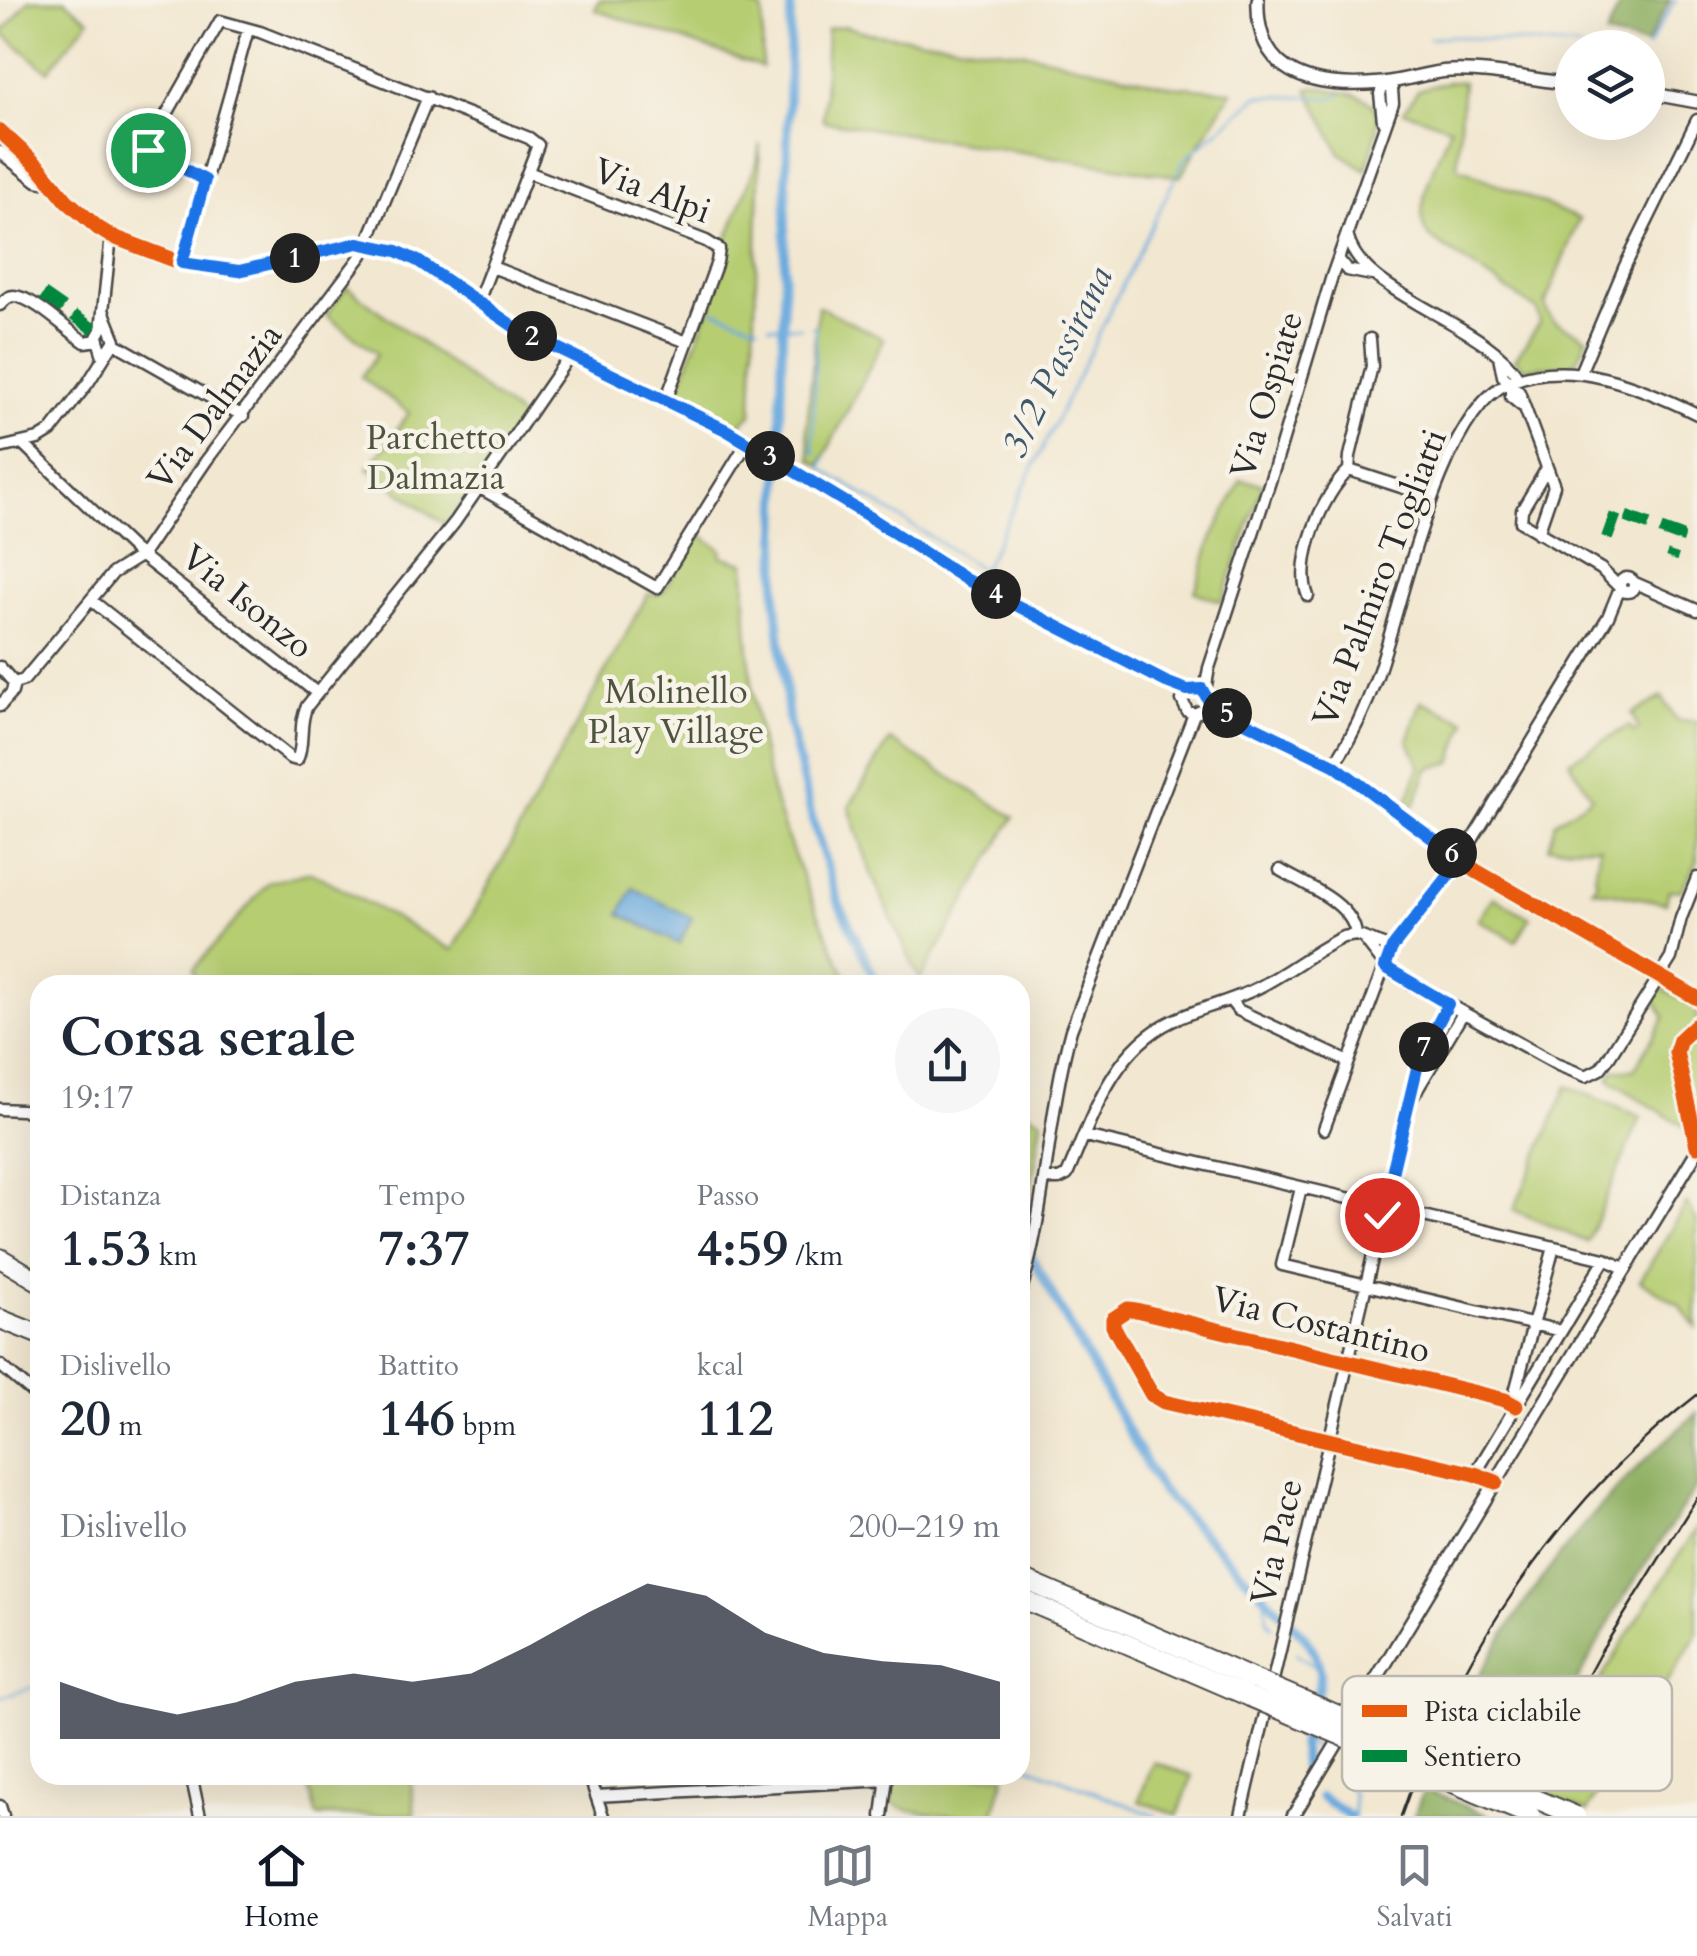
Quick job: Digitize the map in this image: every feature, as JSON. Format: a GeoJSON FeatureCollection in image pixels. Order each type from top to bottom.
{"type":"FeatureCollection","features":[{"type":"Feature","properties":{"kind":"highway"},"geometry":{"type":"LineString","coordinates":[[0,1258],[30,1276]]}},
{"type":"Feature","properties":{"kind":"highway"},"geometry":{"type":"LineString","coordinates":[[0,1320],[30,1331]]}},
{"type":"Feature","properties":{"kind":"highway"},"geometry":{"type":"LineString","coordinates":[[1030,1583],[1342,1729]]}},
{"type":"Feature","properties":{"kind":"highway"},"geometry":{"type":"LineString","coordinates":[[1030,1602],[1342,1723]]}},
{"type":"Feature","properties":{"kind":"highway"},"geometry":{"type":"LineString","coordinates":[[1477,1791],[1531,1816]]}},
{"type":"Feature","properties":{"kind":"highway"},"geometry":{"type":"LineString","coordinates":[[1513,1791],[1576,1816]]}},
{"type":"Feature","properties":{"kind":"street"},"geometry":{"type":"LineString","coordinates":[[1258,0],[1262,40],[1292,73],[1330,82],[1384,83],[1460,71],[1555,82]]}},
{"type":"Feature","properties":{"kind":"street"},"geometry":{"type":"LineString","coordinates":[[205,180],[152,154],[148,148],[220,21],[278,38],[529,138],[538,145],[478,302]]}},
{"type":"Feature","properties":{"kind":"street"},"geometry":{"type":"LineString","coordinates":[[182,263],[248,30]]}},
{"type":"Feature","properties":{"kind":"street","name":"Via Ospiate"},"geometry":{"type":"LineString","coordinates":[[1030,1256],[1071,1030],[1207,674],[1347,232],[1383,134],[1380,94],[1384,83]]}},
{"type":"Feature","properties":{"kind":"street"},"geometry":{"type":"LineString","coordinates":[[1665,96],[1697,102]]}},
{"type":"Feature","properties":{"kind":"street","name":"Via Dalmazia"},"geometry":{"type":"LineString","coordinates":[[0,706],[14,683],[24,680],[113,572],[142,555],[185,490],[354,266],[428,98]]}},
{"type":"Feature","properties":{"kind":"street"},"geometry":{"type":"LineString","coordinates":[[1580,374],[1625,266],[1697,120]]}},
{"type":"Feature","properties":{"kind":"street"},"geometry":{"type":"LineString","coordinates":[[0,131],[75,209],[111,236],[182,263],[239,271],[366,243],[418,261],[516,328],[764,452],[965,579],[1334,765],[1461,860],[1697,998]]}},
{"type":"Feature","properties":{"kind":"street"},"geometry":{"type":"LineString","coordinates":[[0,152],[37,180],[53,184]]}},
{"type":"Feature","properties":{"kind":"street","name":"Via Alpi"},"geometry":{"type":"LineString","coordinates":[[528,172],[719,249],[688,342]]}},
{"type":"Feature","properties":{"kind":"street"},"geometry":{"type":"LineString","coordinates":[[1347,232],[1352,252],[1373,276],[1499,354],[1520,379],[1521,401],[1554,489],[1538,533]]}},
{"type":"Feature","properties":{"kind":"street"},"geometry":{"type":"LineString","coordinates":[[0,448],[52,431],[88,383],[105,342],[103,310],[111,236]]}},
{"type":"Feature","properties":{"kind":"street"},"geometry":{"type":"LineString","coordinates":[[1338,260],[1347,258],[1362,266]]}},
{"type":"Feature","properties":{"kind":"street"},"geometry":{"type":"LineString","coordinates":[[1338,260],[1348,270],[1373,276]]}},
{"type":"Feature","properties":{"kind":"street"},"geometry":{"type":"LineString","coordinates":[[492,267],[688,342],[666,400]]}},
{"type":"Feature","properties":{"kind":"street"},"geometry":{"type":"LineString","coordinates":[[4,302],[14,296],[85,342],[105,342],[242,416]]}},
{"type":"Feature","properties":{"kind":"street"},"geometry":{"type":"LineString","coordinates":[[1308,596],[1302,575],[1307,554],[1326,501],[1349,470],[1372,366],[1370,338]]}},
{"type":"Feature","properties":{"kind":"street"},"geometry":{"type":"LineString","coordinates":[[1494,392],[1500,370],[1499,354]]}},
{"type":"Feature","properties":{"kind":"street"},"geometry":{"type":"LineString","coordinates":[[91,600],[296,760],[300,755],[304,712],[480,488],[570,356]]}},
{"type":"Feature","properties":{"kind":"street"},"geometry":{"type":"LineString","coordinates":[[1500,370],[1520,379]]}},
{"type":"Feature","properties":{"kind":"street","name":"Via Palmiro Togliatti"},"geometry":{"type":"LineString","coordinates":[[1334,765],[1354,733],[1374,684],[1432,498],[1458,440],[1494,392],[1520,379],[1550,372],[1580,374],[1649,393],[1697,414]]}},
{"type":"Feature","properties":{"kind":"street"},"geometry":{"type":"LineString","coordinates":[[1520,379],[1511,397],[1521,401]]}},
{"type":"Feature","properties":{"kind":"street"},"geometry":{"type":"LineString","coordinates":[[480,488],[657,588],[746,442]]}},
{"type":"Feature","properties":{"kind":"street","name":"Via Isonzo"},"geometry":{"type":"LineString","coordinates":[[22,443],[142,555],[317,693]]}},
{"type":"Feature","properties":{"kind":"street"},"geometry":{"type":"LineString","coordinates":[[1547,468],[1520,515],[1523,524],[1626,587],[1697,610]]}},
{"type":"Feature","properties":{"kind":"street"},"geometry":{"type":"LineString","coordinates":[[1349,470],[1432,498]]}},
{"type":"Feature","properties":{"kind":"street"},"geometry":{"type":"LineString","coordinates":[[1324,1129],[1392,948],[1461,860],[1626,587]]}},
{"type":"Feature","properties":{"kind":"street"},"geometry":{"type":"LineString","coordinates":[[0,667],[14,683]]}},
{"type":"Feature","properties":{"kind":"street"},"geometry":{"type":"LineString","coordinates":[[1280,870],[1339,906],[1385,967],[1576,1075],[1586,1076],[1600,1070],[1671,958],[1697,878]]}},
{"type":"Feature","properties":{"kind":"street"},"geometry":{"type":"LineString","coordinates":[[1047,1175],[1058,1180],[1068,1172],[1118,1067],[1132,1049],[1171,1022],[1255,990],[1332,942],[1361,938],[1392,948]]}},
{"type":"Feature","properties":{"kind":"street"},"geometry":{"type":"LineString","coordinates":[[1230,1000],[1235,1008],[1347,1060]]}},
{"type":"Feature","properties":{"kind":"street","name":"Via Pace"},"geometry":{"type":"LineString","coordinates":[[1241,1816],[1408,1104],[1422,1052],[1448,1004]]}},
{"type":"Feature","properties":{"kind":"street","name":"Via Pace"},"geometry":{"type":"LineString","coordinates":[[1408,1104],[1463,1013]]}},
{"type":"Feature","properties":{"kind":"street"},"geometry":{"type":"LineString","coordinates":[[1422,1052],[1436,1059]]}},
{"type":"Feature","properties":{"kind":"street"},"geometry":{"type":"LineString","coordinates":[[0,1110],[30,1112]]}},
{"type":"Feature","properties":{"kind":"street"},"geometry":{"type":"LineString","coordinates":[[1085,1136],[1554,1247],[1626,1269]]}},
{"type":"Feature","properties":{"kind":"street"},"geometry":{"type":"LineString","coordinates":[[1377,1676],[1697,1151]]}},
{"type":"Feature","properties":{"kind":"street"},"geometry":{"type":"LineString","coordinates":[[1301,1188],[1282,1265],[1561,1331]]}},
{"type":"Feature","properties":{"kind":"street"},"geometry":{"type":"LineString","coordinates":[[1514,1405],[1554,1247]]}},
{"type":"Feature","properties":{"kind":"street"},"geometry":{"type":"LineString","coordinates":[[1475,1474],[1605,1260]]}},
{"type":"Feature","properties":{"kind":"street","name":"Via Costantino"},"geometry":{"type":"LineString","coordinates":[[1329,1439],[1157,1399],[1113,1326],[1113,1319],[1120,1312],[1136,1310],[1514,1405]]}},
{"type":"Feature","properties":{"kind":"street"},"geometry":{"type":"LineString","coordinates":[[0,1365],[30,1390]]}},
{"type":"Feature","properties":{"kind":"street"},"geometry":{"type":"LineString","coordinates":[[1329,1439],[1496,1482]]}},
{"type":"Feature","properties":{"kind":"street"},"geometry":{"type":"LineString","coordinates":[[1291,1816],[1342,1733]]}},
{"type":"Feature","properties":{"kind":"street"},"geometry":{"type":"LineString","coordinates":[[193,1785],[200,1816]]}},
{"type":"Feature","properties":{"kind":"street"},"geometry":{"type":"LineString","coordinates":[[592,1785],[604,1816]]}},
{"type":"Feature","properties":{"kind":"street"},"geometry":{"type":"LineString","coordinates":[[596,1796],[774,1785]]}},
{"type":"Feature","properties":{"kind":"street"},"geometry":{"type":"LineString","coordinates":[[882,1816],[886,1785]]}},
{"type":"Feature","properties":{"kind":"street"},"geometry":{"type":"LineString","coordinates":[[0,1806],[2,1816]]}},
{"type":"Feature","properties":{"kind":"green space"},"geometry":{"type":"Polygon","coordinates":[[[29,0],[65,0],[89,20],[48,71],[2,33],[29,0]]]}},
{"type":"Feature","properties":{"kind":"green space"},"geometry":{"type":"Polygon","coordinates":[[[599,0],[734,0],[763,10],[762,67],[595,10],[599,0]]]}},
{"type":"Feature","properties":{"kind":"green space"},"geometry":{"type":"Polygon","coordinates":[[[1622,0],[1670,0],[1654,30],[1609,30],[1622,0]]]}},
{"type":"Feature","properties":{"kind":"green space"},"geometry":{"type":"Polygon","coordinates":[[[844,26],[870,33],[1028,53],[1170,86],[1232,91],[1180,177],[823,121],[827,29],[844,26]]]}},
{"type":"Feature","properties":{"kind":"green space"},"geometry":{"type":"Polygon","coordinates":[[[1463,82],[1457,167],[1579,219],[1545,304],[1557,323],[1587,339],[1571,365],[1524,368],[1515,359],[1540,323],[1537,310],[1429,237],[1423,227],[1428,184],[1450,127],[1404,111],[1418,90],[1463,82]]]}},
{"type":"Feature","properties":{"kind":"green space"},"geometry":{"type":"Polygon","coordinates":[[[1308,89],[1355,95],[1374,107],[1377,130],[1366,170],[1340,153],[1308,89]]]}},
{"type":"Feature","properties":{"kind":"green space"},"geometry":{"type":"Polygon","coordinates":[[[760,144],[752,414],[736,428],[675,397],[725,267],[725,245],[760,144]]]}},
{"type":"Feature","properties":{"kind":"green space","name":"Parchetto Dalmazia"},"geometry":{"type":"Polygon","coordinates":[[[347,287],[522,418],[447,526],[368,469],[409,413],[361,377],[377,354],[326,315],[347,287]]]}},
{"type":"Feature","properties":{"kind":"green space"},"geometry":{"type":"Polygon","coordinates":[[[818,306],[884,339],[820,465],[811,460],[807,428],[818,306]]]}},
{"type":"Feature","properties":{"kind":"green space"},"geometry":{"type":"Polygon","coordinates":[[[1241,480],[1263,484],[1222,602],[1195,592],[1211,541],[1241,480]]]}},
{"type":"Feature","properties":{"kind":"green space","name":"Molinello Play Village"},"geometry":{"type":"Polygon","coordinates":[[[698,533],[722,550],[721,556],[745,563],[753,690],[770,784],[803,879],[846,975],[196,975],[193,970],[269,882],[311,872],[453,950],[648,594],[663,592],[698,533]]]}},
{"type":"Feature","properties":{"kind":"green space"},"geometry":{"type":"Polygon","coordinates":[[[1662,697],[1677,720],[1697,721],[1697,861],[1681,891],[1669,890],[1666,903],[1592,889],[1597,882],[1600,846],[1548,847],[1555,822],[1592,797],[1569,761],[1629,726],[1633,732],[1639,729],[1632,714],[1662,697]]]}},
{"type":"Feature","properties":{"kind":"green space"},"geometry":{"type":"Polygon","coordinates":[[[1421,701],[1466,721],[1452,762],[1428,769],[1414,806],[1407,801],[1420,766],[1408,740],[1421,701]]]}},
{"type":"Feature","properties":{"kind":"green space"},"geometry":{"type":"Polygon","coordinates":[[[890,740],[1014,817],[923,975],[918,975],[872,876],[849,807],[890,740]]]}},
{"type":"Feature","properties":{"kind":"green space"},"geometry":{"type":"Polygon","coordinates":[[[1493,897],[1530,918],[1516,941],[1479,920],[1493,897]]]}},
{"type":"Feature","properties":{"kind":"green space"},"geometry":{"type":"Polygon","coordinates":[[[1663,989],[1697,1008],[1697,1123],[1692,1131],[1609,1080],[1614,1070],[1634,1070],[1665,1017],[1654,998],[1663,989]]]}},
{"type":"Feature","properties":{"kind":"green space"},"geometry":{"type":"Polygon","coordinates":[[[1567,1086],[1641,1117],[1587,1242],[1514,1210],[1567,1086]]]}},
{"type":"Feature","properties":{"kind":"green space"},"geometry":{"type":"Polygon","coordinates":[[[1030,1113],[1042,1120],[1030,1198],[1030,1113]]]}},
{"type":"Feature","properties":{"kind":"green space"},"geometry":{"type":"Polygon","coordinates":[[[1687,1203],[1697,1221],[1697,1328],[1679,1305],[1640,1281],[1687,1203]]]}},
{"type":"Feature","properties":{"kind":"green space"},"geometry":{"type":"Polygon","coordinates":[[[1697,1413],[1697,1486],[1620,1603],[1580,1676],[1480,1676],[1551,1567],[1656,1450],[1697,1413]]]}},
{"type":"Feature","properties":{"kind":"green space"},"geometry":{"type":"Polygon","coordinates":[[[1697,1528],[1697,1636],[1671,1676],[1603,1676],[1614,1657],[1697,1528]]]}},
{"type":"Feature","properties":{"kind":"green space"},"geometry":{"type":"Polygon","coordinates":[[[1153,1762],[1192,1776],[1178,1815],[1139,1801],[1153,1762]]]}},
{"type":"Feature","properties":{"kind":"green space"},"geometry":{"type":"Polygon","coordinates":[[[308,1785],[411,1785],[415,1814],[317,1816],[308,1785]]]}},
{"type":"Feature","properties":{"kind":"green space"},"geometry":{"type":"Polygon","coordinates":[[[890,1785],[1002,1785],[993,1816],[907,1809],[889,1797],[890,1785]]]}},
{"type":"Feature","properties":{"kind":"green space"},"geometry":{"type":"Polygon","coordinates":[[[1423,1791],[1429,1791],[1489,1816],[1414,1816],[1423,1791]]]}},
{"type":"Feature","properties":{"kind":"green space"},"geometry":{"type":"Polygon","coordinates":[[[1538,1791],[1599,1791],[1587,1812],[1538,1791]]]}},
{"type":"Feature","properties":{"kind":"water"},"geometry":{"type":"Polygon","coordinates":[[[633,888],[692,918],[679,944],[620,914],[633,888]]]}},
{"type":"Feature","properties":{"kind":"waterway"},"geometry":{"type":"LineString","coordinates":[[791,0],[776,600],[789,723],[811,814],[837,899],[873,975]]}},
{"type":"Feature","properties":{"kind":"waterway","name":"3/2 Passirana"},"geometry":{"type":"LineString","coordinates":[[1658,30],[1675,0]]}},
{"type":"Feature","properties":{"kind":"waterway","name":"3/2 Passirana"},"geometry":{"type":"LineString","coordinates":[[1429,38],[1449,36],[1555,46]]}},
{"type":"Feature","properties":{"kind":"waterway","name":"3/2 Passirana"},"geometry":{"type":"LineString","coordinates":[[825,458],[821,467],[824,470],[983,570],[1184,160],[1258,96],[1332,98],[1342,93]]}},
{"type":"Feature","properties":{"kind":"waterway","name":"3/2 Passirana"},"geometry":{"type":"LineString","coordinates":[[713,310],[758,326]]}},
{"type":"Feature","properties":{"kind":"waterway","name":"3/2 Passirana"},"geometry":{"type":"LineString","coordinates":[[769,326],[800,327]]}},
{"type":"Feature","properties":{"kind":"waterway","name":"3/2 Passirana"},"geometry":{"type":"LineString","coordinates":[[812,327],[816,327],[816,453]]}},
{"type":"Feature","properties":{"kind":"waterway"},"geometry":{"type":"LineString","coordinates":[[1030,1254],[1161,1491],[1304,1636],[1315,1653],[1319,1670],[1313,1707]]}},
{"type":"Feature","properties":{"kind":"waterway"},"geometry":{"type":"LineString","coordinates":[[1264,1596],[1272,1627]]}},
{"type":"Feature","properties":{"kind":"waterway"},"geometry":{"type":"LineString","coordinates":[[1296,1653],[1321,1670]]}},
{"type":"Feature","properties":{"kind":"waterway"},"geometry":{"type":"LineString","coordinates":[[0,1698],[30,1688]]}},
{"type":"Feature","properties":{"kind":"waterway"},"geometry":{"type":"LineString","coordinates":[[1304,1771],[1302,1744],[1308,1722]]}},
{"type":"Feature","properties":{"kind":"waterway"},"geometry":{"type":"LineString","coordinates":[[1303,1737],[1315,1748]]}},
{"type":"Feature","properties":{"kind":"waterway"},"geometry":{"type":"LineString","coordinates":[[1030,1767],[1156,1816]]}},
{"type":"Feature","properties":{"kind":"waterway"},"geometry":{"type":"LineString","coordinates":[[1337,1774],[1342,1780]]}},
{"type":"Feature","properties":{"kind":"waterway"},"geometry":{"type":"LineString","coordinates":[[1351,1791],[1354,1816]]}},
{"type":"Feature","properties":{"kind":"waterway"},"geometry":{"type":"LineString","coordinates":[[1321,1797],[1349,1816]]}},
{"type":"Feature","properties":{"kind":"railway"},"geometry":{"type":"LineString","coordinates":[[1463,1676],[1519,1584],[1558,1532],[1647,1437],[1697,1395]]}},
{"type":"Feature","properties":{"kind":"railway"},"geometry":{"type":"LineString","coordinates":[[1588,1676],[1697,1498]]}},
{"type":"Feature","properties":{"kind":"railway"},"geometry":{"type":"LineString","coordinates":[[1401,1816],[1410,1791]]}},
{"type":"Feature","properties":{"kind":"railway"},"geometry":{"type":"LineString","coordinates":[[1512,1816],[1526,1791]]}},
{"type":"Feature","properties":{"kind":"marked path"},"geometry":{"type":"LineString","coordinates":[[43,294],[99,333]]}},
{"type":"Feature","properties":{"kind":"marked path"},"geometry":{"type":"LineString","coordinates":[[1607,538],[1616,513],[1679,536],[1671,559]]}},
{"type":"Feature","properties":{"kind":"cycle path"},"geometry":{"type":"LineString","coordinates":[[0,131],[98,228],[182,263],[239,271],[358,243],[397,251],[418,261],[516,328],[726,431],[965,579],[1166,682],[1187,690],[1202,689],[1208,700],[1223,711],[1334,765],[1476,871],[1697,998]]}},
{"type":"Feature","properties":{"kind":"cycle path"},"geometry":{"type":"LineString","coordinates":[[1697,1024],[1680,1040],[1676,1052],[1697,1146]]}},
{"type":"Feature","properties":{"kind":"cycle path"},"geometry":{"type":"LineString","coordinates":[[1496,1482],[1164,1402],[1152,1395],[1113,1326],[1113,1319],[1128,1309],[1136,1310],[1505,1400],[1516,1406]]}},
{"type":"Feature","properties":{"kind":"route"},"geometry":{"type":"LineString","coordinates":[[148,150],[205,180],[182,263],[239,271],[358,243],[397,251],[418,261],[516,328],[726,430],[965,579],[1166,682],[1187,690],[1202,689],[1222,711],[1323,758],[1461,860],[1392,948],[1385,967],[1448,1004],[1419,1060],[1382,1215]]}}]}
